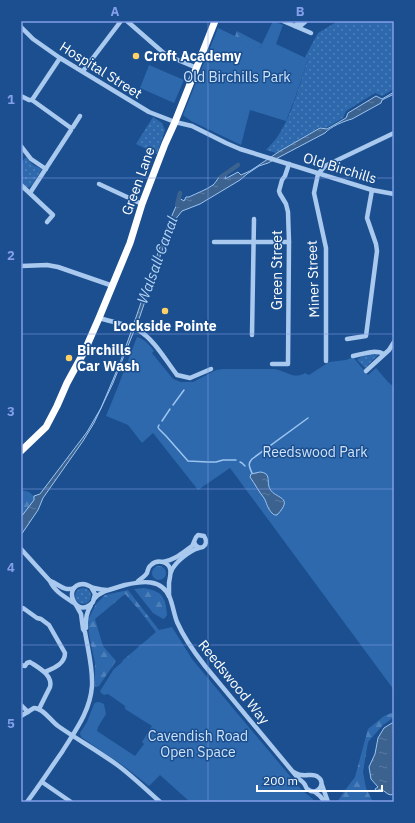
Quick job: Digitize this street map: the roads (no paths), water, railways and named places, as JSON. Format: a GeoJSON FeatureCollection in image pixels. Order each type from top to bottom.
{"type":"FeatureCollection","features":[{"type":"Feature","properties":{"kind":"highway","name":"Green Lane"},"geometry":{"type":"LineString","coordinates":[[22,449],[46,427],[85,350],[130,243],[142,204],[215,21]]}},
{"type":"Feature","properties":{"kind":"street"},"geometry":{"type":"LineString","coordinates":[[83,71],[121,21]]}},
{"type":"Feature","properties":{"kind":"street"},"geometry":{"type":"LineString","coordinates":[[127,21],[166,55],[197,68]]}},
{"type":"Feature","properties":{"kind":"street"},"geometry":{"type":"LineString","coordinates":[[283,21],[311,33]]}},
{"type":"Feature","properties":{"kind":"street"},"geometry":{"type":"LineString","coordinates":[[297,27],[300,21]]}},
{"type":"Feature","properties":{"kind":"street"},"geometry":{"type":"LineString","coordinates":[[297,27],[306,21]]}},
{"type":"Feature","properties":{"kind":"street","name":"Hospital Street"},"geometry":{"type":"LineString","coordinates":[[21,27],[33,39],[60,58],[121,96],[149,112],[175,122]]}},
{"type":"Feature","properties":{"kind":"street"},"geometry":{"type":"LineString","coordinates":[[32,100],[60,58]]}},
{"type":"Feature","properties":{"kind":"street"},"geometry":{"type":"LineString","coordinates":[[21,96],[32,100],[71,128]]}},
{"type":"Feature","properties":{"kind":"street"},"geometry":{"type":"LineString","coordinates":[[30,193],[80,116]]}},
{"type":"Feature","properties":{"kind":"street","name":"Old Birchills"},"geometry":{"type":"LineString","coordinates":[[175,122],[192,126],[236,147],[318,174],[372,190],[394,194]]}},
{"type":"Feature","properties":{"kind":"street"},"geometry":{"type":"LineString","coordinates":[[318,174],[325,166],[394,133]]}},
{"type":"Feature","properties":{"kind":"street"},"geometry":{"type":"LineString","coordinates":[[21,146],[31,159],[46,169]]}},
{"type":"Feature","properties":{"kind":"street","name":"Green Street"},"geometry":{"type":"LineString","coordinates":[[272,364],[288,364],[288,212],[286,204],[279,191],[289,164]]}},
{"type":"Feature","properties":{"kind":"street","name":"Miner Street"},"geometry":{"type":"LineString","coordinates":[[318,174],[314,193],[326,248],[326,361]]}},
{"type":"Feature","properties":{"kind":"street"},"geometry":{"type":"LineString","coordinates":[[99,184],[142,204]]}},
{"type":"Feature","properties":{"kind":"street"},"geometry":{"type":"LineString","coordinates":[[21,185],[54,215],[47,222]]}},
{"type":"Feature","properties":{"kind":"street"},"geometry":{"type":"LineString","coordinates":[[347,338],[366,336],[378,251],[367,218],[372,190]]}},
{"type":"Feature","properties":{"kind":"street"},"geometry":{"type":"LineString","coordinates":[[252,335],[254,220]]}},
{"type":"Feature","properties":{"kind":"street"},"geometry":{"type":"LineString","coordinates":[[214,242],[289,242]]}},
{"type":"Feature","properties":{"kind":"street"},"geometry":{"type":"LineString","coordinates":[[21,266],[58,267],[113,286]]}},
{"type":"Feature","properties":{"kind":"street"},"geometry":{"type":"LineString","coordinates":[[99,318],[130,327],[144,334],[176,375],[190,378],[211,369]]}},
{"type":"Feature","properties":{"kind":"street"},"geometry":{"type":"LineString","coordinates":[[366,371],[394,342]]}},
{"type":"Feature","properties":{"kind":"street"},"geometry":{"type":"LineString","coordinates":[[353,356],[371,352],[379,352],[384,354]]}},
{"type":"Feature","properties":{"kind":"street"},"geometry":{"type":"LineString","coordinates":[[50,581],[65,590],[70,590],[80,584],[88,585],[97,589],[113,589],[136,582],[147,574],[152,564],[159,561],[163,562],[176,558],[192,546],[198,535],[204,536],[206,544],[203,547],[192,551],[176,563],[171,572]]}},
{"type":"Feature","properties":{"kind":"street"},"geometry":{"type":"LineString","coordinates":[[194,542],[199,548]]}},
{"type":"Feature","properties":{"kind":"street"},"geometry":{"type":"LineString","coordinates":[[21,549],[50,581],[52,586],[75,604],[83,607],[90,605],[94,601],[95,594],[91,587]]}},
{"type":"Feature","properties":{"kind":"street"},"geometry":{"type":"LineString","coordinates":[[163,562],[169,567],[171,572]]}},
{"type":"Feature","properties":{"kind":"street","name":"Reedswood Way"},"geometry":{"type":"LineString","coordinates":[[148,570],[149,579],[155,584],[161,586],[170,598]]}},
{"type":"Feature","properties":{"kind":"street","name":"Reedswood Way"},"geometry":{"type":"LineString","coordinates":[[171,572],[169,585],[170,598],[177,621],[188,643],[293,772],[305,784],[307,789],[315,792],[327,802]]}},
{"type":"Feature","properties":{"kind":"street"},"geometry":{"type":"LineString","coordinates":[[136,582],[164,584],[170,578]]}},
{"type":"Feature","properties":{"kind":"street"},"geometry":{"type":"LineString","coordinates":[[27,802],[42,782],[85,715],[90,700],[92,687],[92,667],[81,614],[72,596],[74,588]]}},
{"type":"Feature","properties":{"kind":"street"},"geometry":{"type":"LineString","coordinates":[[85,632],[86,614],[99,594],[107,590]]}},
{"type":"Feature","properties":{"kind":"street"},"geometry":{"type":"LineString","coordinates":[[21,610],[23,608],[49,625],[65,653],[65,657],[60,664],[45,672]]}},
{"type":"Feature","properties":{"kind":"street"},"geometry":{"type":"LineString","coordinates":[[21,665],[25,666],[30,662],[45,672],[50,681],[51,684],[39,709]]}},
{"type":"Feature","properties":{"kind":"street"},"geometry":{"type":"LineString","coordinates":[[21,705],[28,712]]}},
{"type":"Feature","properties":{"kind":"street"},"geometry":{"type":"LineString","coordinates":[[21,716],[34,708],[39,709],[54,723],[119,767],[160,802]]}},
{"type":"Feature","properties":{"kind":"street"},"geometry":{"type":"LineString","coordinates":[[293,772],[301,775],[315,775],[319,778],[322,785],[319,790],[315,792]]}},
{"type":"Feature","properties":{"kind":"street"},"geometry":{"type":"LineString","coordinates":[[305,784],[306,779],[310,776]]}},
{"type":"Feature","properties":{"kind":"street"},"geometry":{"type":"LineString","coordinates":[[42,782],[71,802]]}},
{"type":"Feature","properties":{"kind":"street","name":"Reedswood Way"},"geometry":{"type":"LineString","coordinates":[[322,785],[327,802]]}},
{"type":"Feature","properties":{"kind":"water","name":"Walsall Canal"},"geometry":{"type":"Polygon","coordinates":[[[394,92],[394,94],[382,100],[381,103],[352,119],[334,126],[325,133],[268,163],[259,166],[240,180],[200,204],[182,211],[174,221],[168,233],[140,316],[113,383],[94,423],[43,498],[38,510],[21,535],[21,517],[34,500],[34,496],[40,494],[87,432],[101,408],[120,363],[180,193],[179,198],[184,201],[186,197],[189,197],[213,185],[219,177],[225,173],[225,179],[238,172],[241,175],[250,171],[280,151],[320,128],[327,129],[346,118],[348,113],[376,96],[382,99],[394,92]]]}},
{"type":"Feature","properties":{"kind":"water"},"geometry":{"type":"Polygon","coordinates":[[[260,472],[266,474],[272,492],[284,501],[282,509],[277,515],[274,515],[270,511],[264,498],[250,477],[251,474],[260,472]]]}},
{"type":"Feature","properties":{"kind":"water"},"geometry":{"type":"Polygon","coordinates":[[[394,723],[394,793],[391,795],[381,789],[376,791],[375,789],[378,787],[371,779],[369,767],[375,754],[378,738],[384,728],[394,723]]]}},
{"type":"Feature","properties":{"kind":"waterway"},"geometry":{"type":"LineString","coordinates":[[221,177],[238,165]]}},
{"type":"Feature","properties":{"kind":"waterway"},"geometry":{"type":"LineString","coordinates":[[177,205],[180,193]]}},
{"type":"Feature","properties":{"kind":"waterway"},"geometry":{"type":"LineString","coordinates":[[173,405],[184,390]]}},
{"type":"Feature","properties":{"kind":"waterway"},"geometry":{"type":"LineString","coordinates":[[162,421],[170,409]]}},
{"type":"Feature","properties":{"kind":"waterway"},"geometry":{"type":"LineString","coordinates":[[252,473],[249,464],[252,459],[308,418]]}},
{"type":"Feature","properties":{"kind":"waterway"},"geometry":{"type":"LineString","coordinates":[[159,425],[159,429],[188,461],[216,462],[223,460],[236,460]]}},
{"type":"Feature","properties":{"kind":"waterway"},"geometry":{"type":"LineString","coordinates":[[240,462],[245,466]]}},
{"type":"Feature","properties":{"kind":"place","name":"Croft Academy"},"geometry":{"type":"Point","coordinates":[136,56]}},
{"type":"Feature","properties":{"kind":"place","name":"Lockside Pointe"},"geometry":{"type":"Point","coordinates":[165,311]}},
{"type":"Feature","properties":{"kind":"place","name":"Birchills Car Wash"},"geometry":{"type":"Point","coordinates":[69,358]}},
{"type":"Feature","properties":{"kind":"park label","name":"Old Birchills Park"},"geometry":{"type":"Point","coordinates":[237,77]}},
{"type":"Feature","properties":{"kind":"park label","name":"Reedswood Park"},"geometry":{"type":"Point","coordinates":[315,452]}},
{"type":"Feature","properties":{"kind":"park label","name":"Cavendish Road Open Space"},"geometry":{"type":"Point","coordinates":[198,744]}}]}
